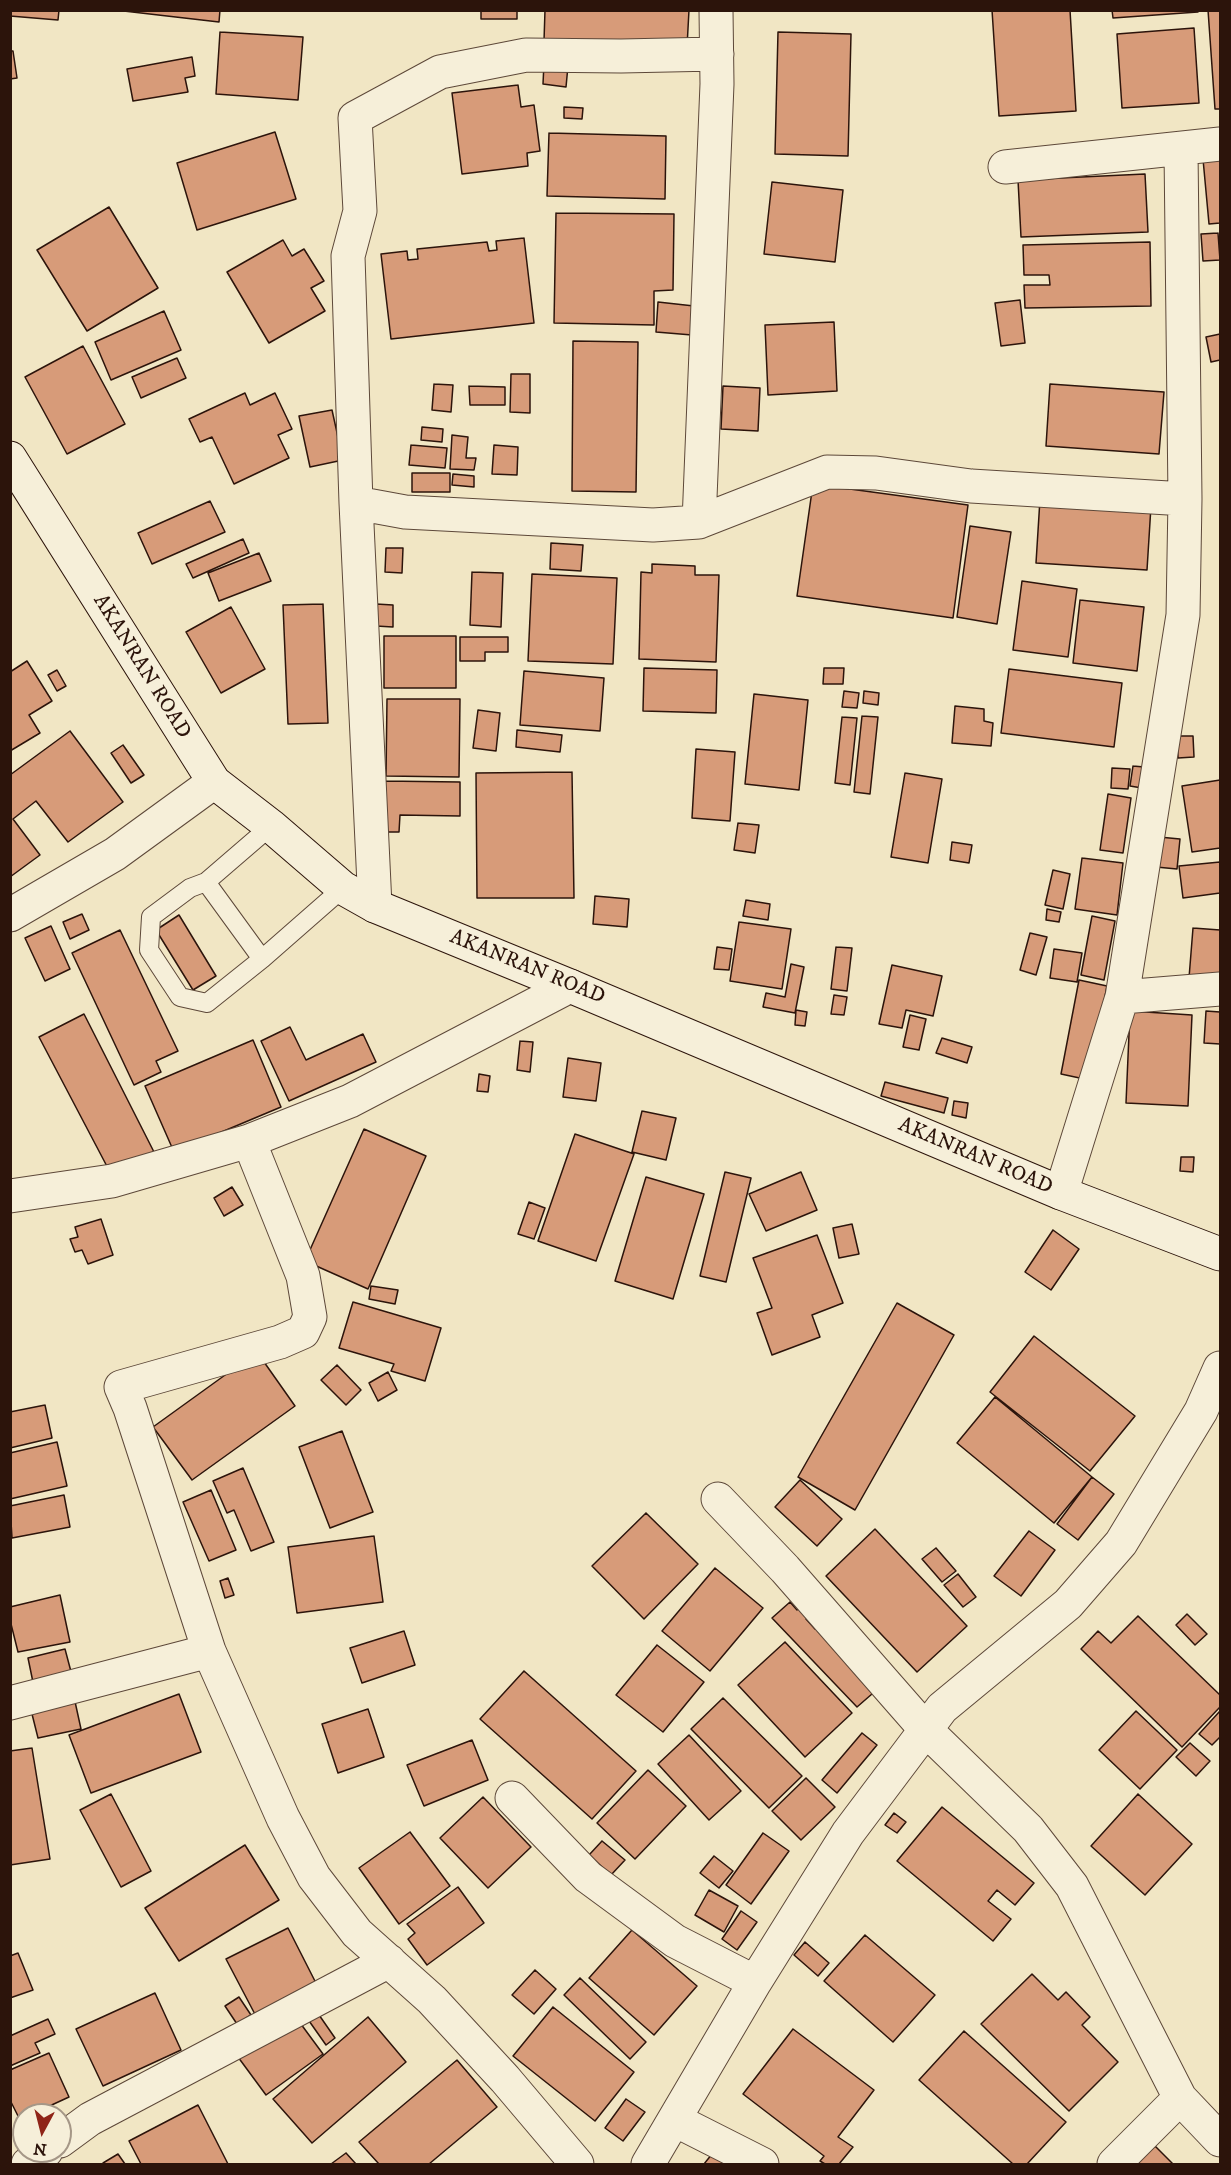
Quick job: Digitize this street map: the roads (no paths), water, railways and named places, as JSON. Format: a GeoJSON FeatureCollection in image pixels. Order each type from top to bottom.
{"type":"FeatureCollection","features":[{"type":"Feature","properties":{"kind":"street"},"geometry":{"type":"LineString","coordinates":[[699,522],[717,84],[716,10]]}},
{"type":"Feature","properties":{"kind":"street"},"geometry":{"type":"LineString","coordinates":[[375,906],[356,503],[348,256],[360,211],[355,118],[440,72],[526,55],[717,54]]}},
{"type":"Feature","properties":{"kind":"street"},"geometry":{"type":"LineString","coordinates":[[1005,167],[1221,144]]}},
{"type":"Feature","properties":{"kind":"street"},"geometry":{"type":"LineString","coordinates":[[1061,1193],[1122,996],[1183,615],[1185,499],[1181,150]]}},
{"type":"Feature","properties":{"kind":"street","name":"AKANRAN ROAD"},"geometry":{"type":"LineString","coordinates":[[10,458],[214,782],[271,826],[343,888],[375,906],[1061,1193],[1221,1254]]}},
{"type":"Feature","properties":{"kind":"street"},"geometry":{"type":"LineString","coordinates":[[356,503],[405,512],[653,525],[699,522],[826,472],[876,473],[971,486],[1185,499]]}},
{"type":"Feature","properties":{"kind":"street"},"geometry":{"type":"LineString","coordinates":[[10,915],[115,854],[214,782]]}},
{"type":"Feature","properties":{"kind":"street"},"geometry":{"type":"LineString","coordinates":[[10,1196],[112,1181],[249,1141],[350,1101],[570,986]]}},
{"type":"Feature","properties":{"kind":"street"},"geometry":{"type":"LineString","coordinates":[[1122,996],[1221,989]]}},
{"type":"Feature","properties":{"kind":"street"},"geometry":{"type":"LineString","coordinates":[[249,1141],[303,1276],[310,1317],[303,1332],[280,1342],[121,1387],[130,1408],[209,1651],[283,1818],[314,1877],[357,1933],[441,2009],[505,2079],[577,2164]]}},
{"type":"Feature","properties":{"kind":"street"},"geometry":{"type":"LineString","coordinates":[[648,2164],[755,1982],[848,1833],[942,1708],[1068,1604],[1121,1543],[1201,1411],[1221,1368]]}},
{"type":"Feature","properties":{"kind":"street"},"geometry":{"type":"LineString","coordinates":[[718,1499],[785,1569],[926,1730],[1028,1829],[1072,1886],[1180,2098],[1221,2140]]}},
{"type":"Feature","properties":{"kind":"street"},"geometry":{"type":"LineString","coordinates":[[10,1703],[209,1651]]}},
{"type":"Feature","properties":{"kind":"street"},"geometry":{"type":"LineString","coordinates":[[512,1798],[588,1877],[675,1941],[755,1982]]}},
{"type":"Feature","properties":{"kind":"street"},"geometry":{"type":"LineString","coordinates":[[72,2132],[90,2119],[389,1961]]}},
{"type":"Feature","properties":{"kind":"street"},"geometry":{"type":"LineString","coordinates":[[1114,2164],[1180,2098]]}},
{"type":"Feature","properties":{"kind":"street"},"geometry":{"type":"LineString","coordinates":[[675,2120],[762,2164]]}},
{"type":"Feature","properties":{"kind":"lane"},"geometry":{"type":"LineString","coordinates":[[271,826],[207,882],[190,888],[151,916],[149,950],[180,997],[207,1002],[262,959],[343,888]]}},
{"type":"Feature","properties":{"kind":"lane"},"geometry":{"type":"LineString","coordinates":[[207,882],[262,959]]}}]}
